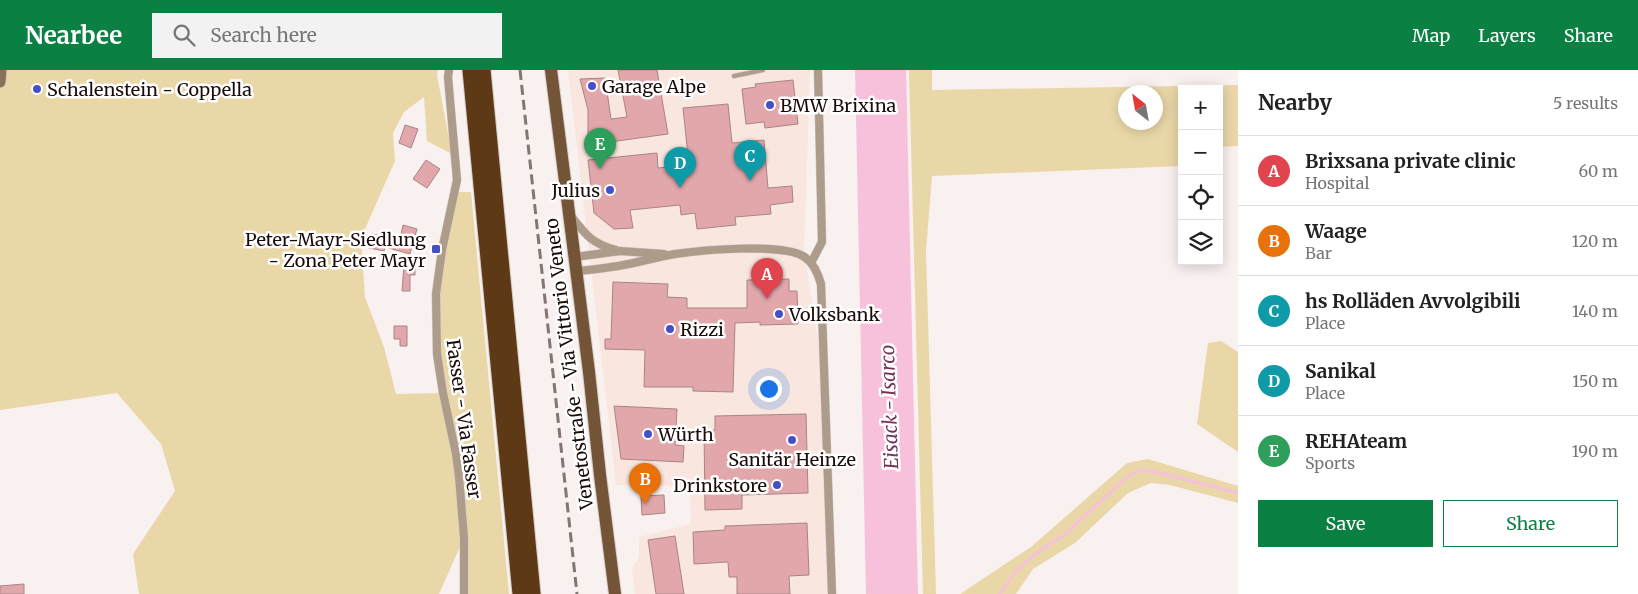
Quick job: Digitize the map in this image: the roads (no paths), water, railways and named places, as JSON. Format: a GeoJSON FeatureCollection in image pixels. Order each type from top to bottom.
{"type":"FeatureCollection","features":[{"type":"Feature","properties":{"kind":"highway"},"geometry":{"type":"LineString","coordinates":[[470,70],[520,594]]}},
{"type":"Feature","properties":{"kind":"highway"},"geometry":{"type":"LineString","coordinates":[[483,70],[533,594]]}},
{"type":"Feature","properties":{"kind":"main road","name":"Venetostraße - Via Vittorio Veneto"},"geometry":{"type":"LineString","coordinates":[[551,70],[615,594]]}},
{"type":"Feature","properties":{"kind":"street"},"geometry":{"type":"LineString","coordinates":[[0,82],[1,70]]}},
{"type":"Feature","properties":{"kind":"street","name":"Fasser - Via Fasser"},"geometry":{"type":"LineString","coordinates":[[449,70],[457,180],[442,250],[436,294],[437,354],[459,477],[464,538],[464,594]]}},
{"type":"Feature","properties":{"kind":"street"},"geometry":{"type":"LineString","coordinates":[[811,263],[822,242],[818,70]]}},
{"type":"Feature","properties":{"kind":"street"},"geometry":{"type":"LineString","coordinates":[[570,215],[591,240],[602,247],[620,251],[674,254],[757,248],[780,249],[796,253],[811,263],[821,284],[832,594]]}},
{"type":"Feature","properties":{"kind":"street"},"geometry":{"type":"LineString","coordinates":[[575,257],[620,251]]}},
{"type":"Feature","properties":{"kind":"street"},"geometry":{"type":"LineString","coordinates":[[577,271],[619,266],[674,254]]}},
{"type":"Feature","properties":{"kind":"lane"},"geometry":{"type":"LineString","coordinates":[[734,76],[763,70]]}},
{"type":"Feature","properties":{"kind":"water","name":"Eisack - Isarco"},"geometry":{"type":"Polygon","coordinates":[[[855,70],[906,70],[918,594],[866,594],[855,70]]]}},
{"type":"Feature","properties":{"kind":"waterway"},"geometry":{"type":"LineString","coordinates":[[1000,594],[1015,572],[1039,551],[1064,535],[1127,477],[1142,470],[1238,493]]}},
{"type":"Feature","properties":{"kind":"railway"},"geometry":{"type":"LineString","coordinates":[[520,70],[577,594]]}},
{"type":"Feature","properties":{"kind":"place","name":"Garage Alpe"},"geometry":{"type":"Point","coordinates":[592,86]}},
{"type":"Feature","properties":{"kind":"place","name":"Schalenstein - Coppella"},"geometry":{"type":"Point","coordinates":[37,89]}},
{"type":"Feature","properties":{"kind":"place","name":"BMW Brixina"},"geometry":{"type":"Point","coordinates":[770,105]}},
{"type":"Feature","properties":{"kind":"place","name":"REHAteam"},"geometry":{"type":"Point","coordinates":[600,169]}},
{"type":"Feature","properties":{"kind":"place","name":"hs Rolläden Avvolgibili"},"geometry":{"type":"Point","coordinates":[750,181]}},
{"type":"Feature","properties":{"kind":"place","name":"Sanikal"},"geometry":{"type":"Point","coordinates":[680,188]}},
{"type":"Feature","properties":{"kind":"place","name":"Julius"},"geometry":{"type":"Point","coordinates":[610,190]}},
{"type":"Feature","properties":{"kind":"place","name":"Peter-Mayr-Siedlung - Zona Peter Mayr"},"geometry":{"type":"Point","coordinates":[436,249]}},
{"type":"Feature","properties":{"kind":"place","name":"Brixsana private clinic"},"geometry":{"type":"Point","coordinates":[767,299]}},
{"type":"Feature","properties":{"kind":"place","name":"Volksbank"},"geometry":{"type":"Point","coordinates":[779,314]}},
{"type":"Feature","properties":{"kind":"place","name":"Rizzi"},"geometry":{"type":"Point","coordinates":[670,329]}},
{"type":"Feature","properties":{"kind":"place","name":"Würth"},"geometry":{"type":"Point","coordinates":[648,434]}},
{"type":"Feature","properties":{"kind":"place","name":"Sanitär Heinze"},"geometry":{"type":"Point","coordinates":[792,440]}},
{"type":"Feature","properties":{"kind":"place","name":"Drinkstore"},"geometry":{"type":"Point","coordinates":[777,485]}},
{"type":"Feature","properties":{"kind":"place","name":"Waage"},"geometry":{"type":"Point","coordinates":[645,504]}}]}
